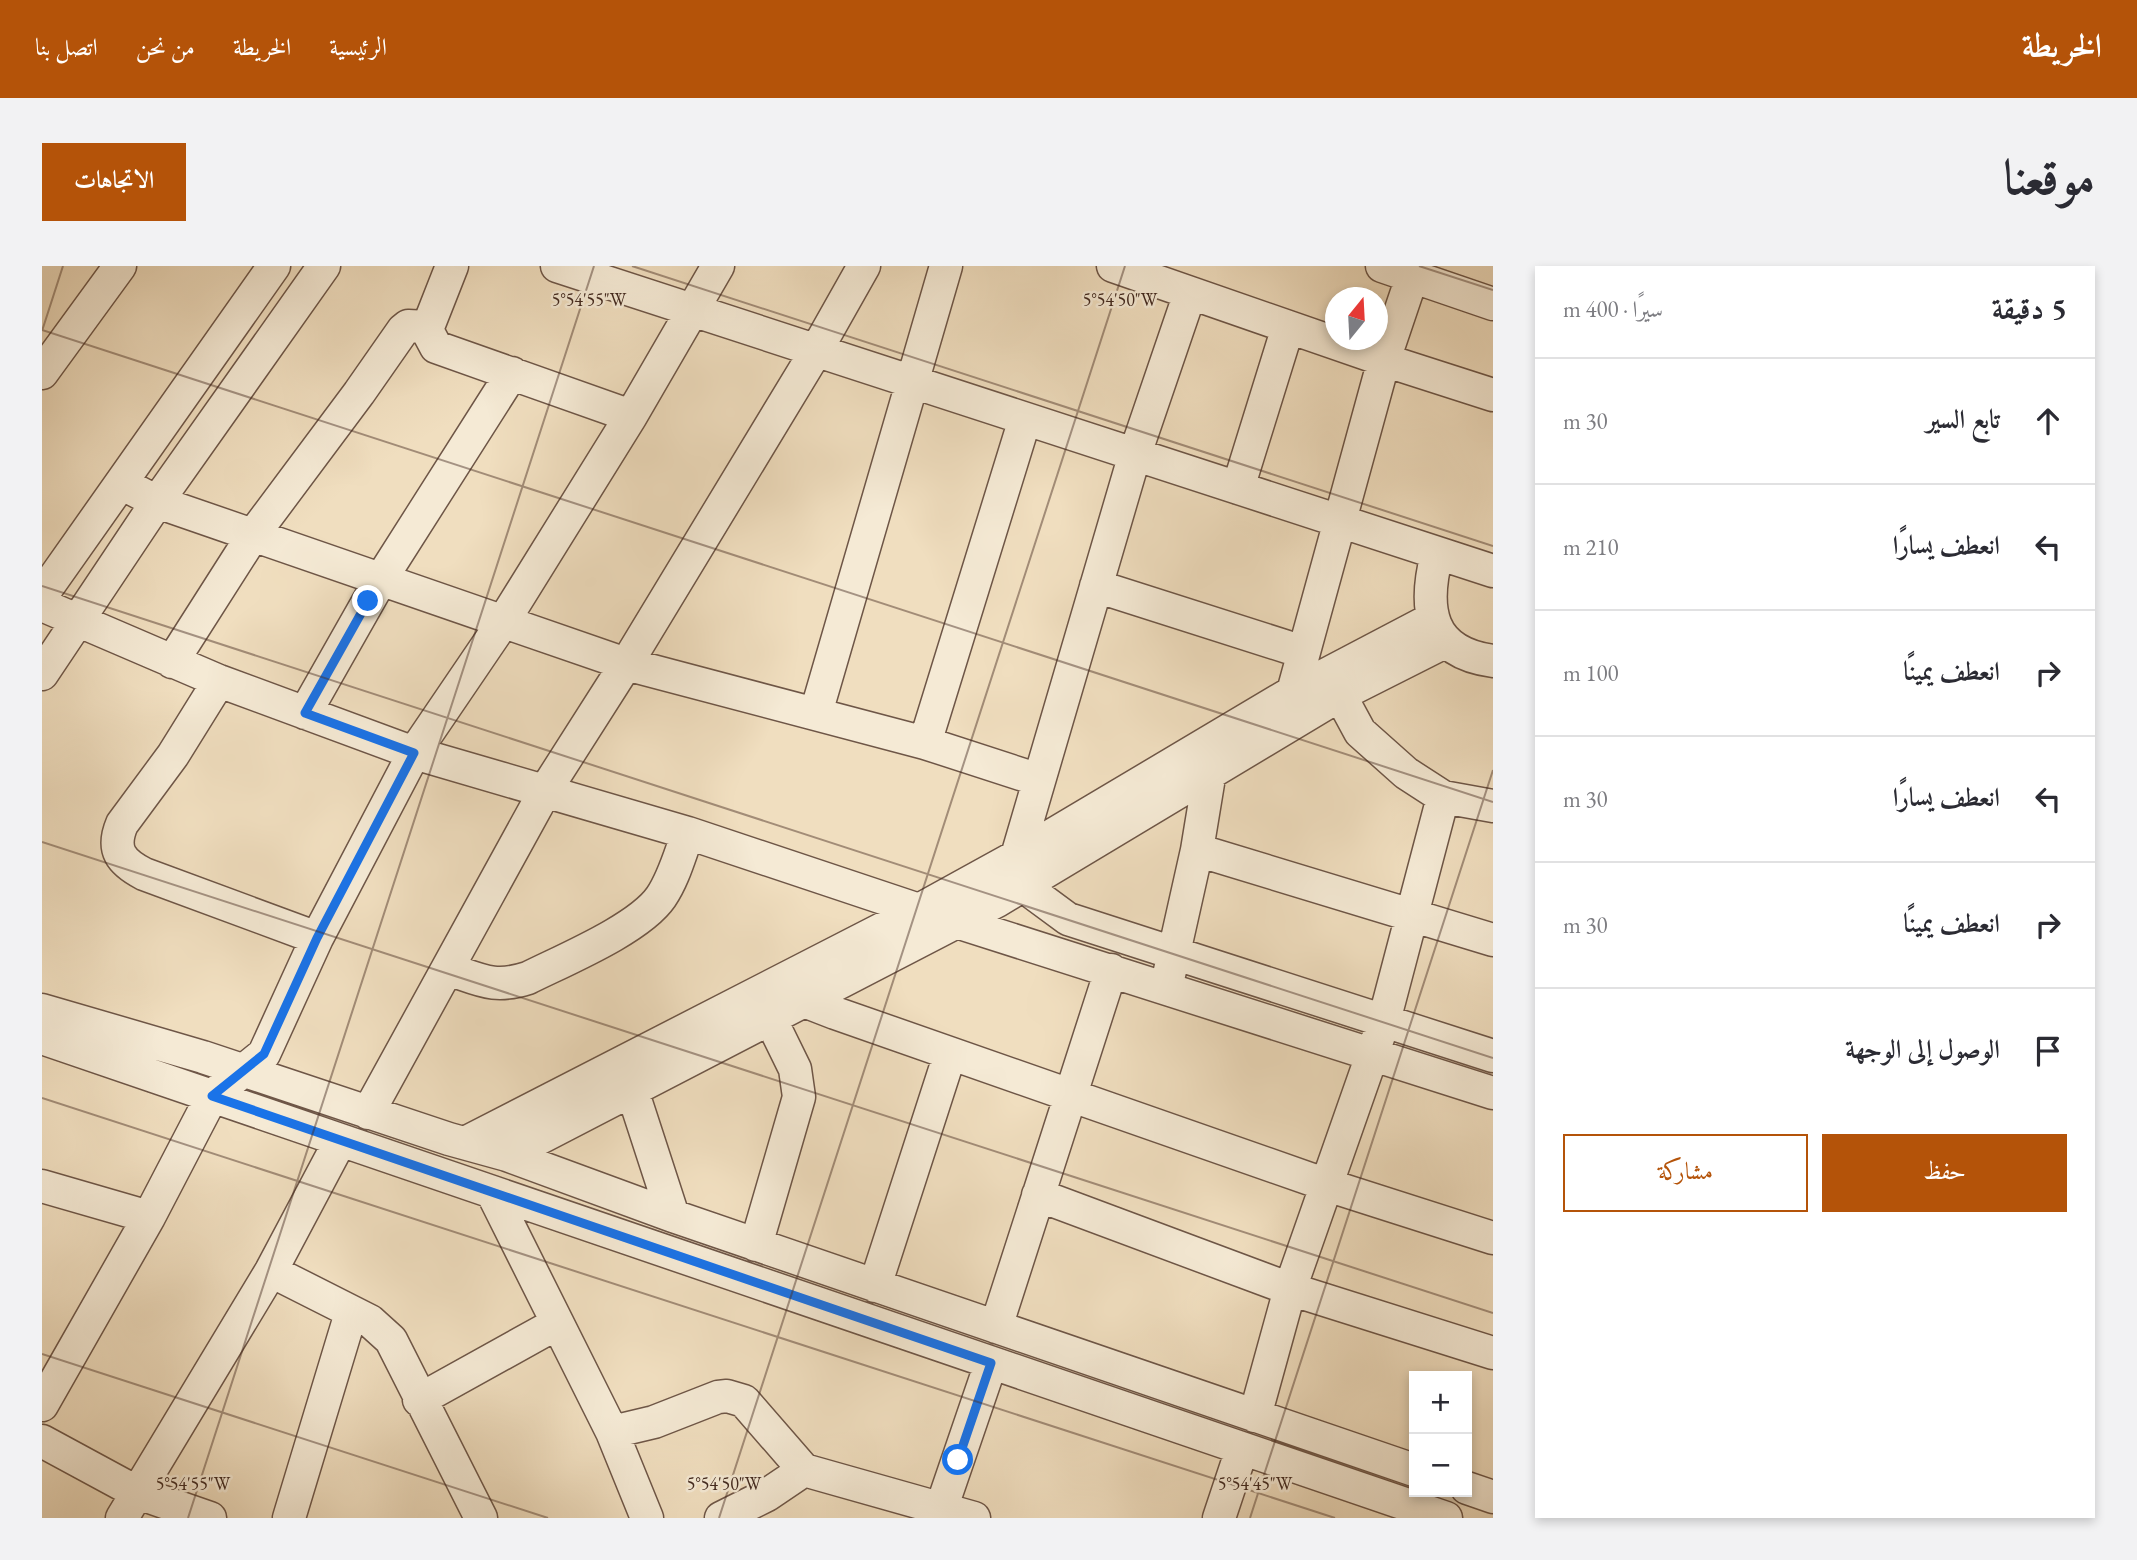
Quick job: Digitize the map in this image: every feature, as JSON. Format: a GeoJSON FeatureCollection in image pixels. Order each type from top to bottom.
{"type":"FeatureCollection","features":[{"type":"Feature","properties":{"kind":"street"},"geometry":{"type":"LineString","coordinates":[[42,373],[120,266]]}},
{"type":"Feature","properties":{"kind":"street"},"geometry":{"type":"LineString","coordinates":[[274,266],[45,587],[78,622],[219,681],[414,753],[688,833],[1493,1094]]}},
{"type":"Feature","properties":{"kind":"street"},"geometry":{"type":"LineString","coordinates":[[42,674],[157,502],[324,266]]}},
{"type":"Feature","properties":{"kind":"street"},"geometry":{"type":"LineString","coordinates":[[452,266],[428,327],[436,347],[631,416]]}},
{"type":"Feature","properties":{"kind":"street"},"geometry":{"type":"LineString","coordinates":[[557,266],[1493,571]]}},
{"type":"Feature","properties":{"kind":"street"},"geometry":{"type":"LineString","coordinates":[[42,1405],[149,1217],[212,1096],[264,1054],[317,938],[414,753],[503,622],[631,416],[718,266]]}},
{"type":"Feature","properties":{"kind":"street"},"geometry":{"type":"LineString","coordinates":[[369,1113],[545,791],[626,664],[816,351],[864,266]]}},
{"type":"Feature","properties":{"kind":"street"},"geometry":{"type":"LineString","coordinates":[[816,713],[946,266]]}},
{"type":"Feature","properties":{"kind":"street"},"geometry":{"type":"LineString","coordinates":[[1113,266],[1493,395]]}},
{"type":"Feature","properties":{"kind":"street"},"geometry":{"type":"LineString","coordinates":[[1382,266],[1493,304]]}},
{"type":"Feature","properties":{"kind":"street"},"geometry":{"type":"LineString","coordinates":[[1293,692],[1384,360],[1412,276]]}},
{"type":"Feature","properties":{"kind":"street"},"geometry":{"type":"LineString","coordinates":[[1019,871],[1039,780],[1135,454],[1190,293]]}},
{"type":"Feature","properties":{"kind":"street"},"geometry":{"type":"LineString","coordinates":[[172,662],[253,535],[403,330],[408,326],[428,327]]}},
{"type":"Feature","properties":{"kind":"street"},"geometry":{"type":"LineString","coordinates":[[1238,488],[1288,327]]}},
{"type":"Feature","properties":{"kind":"street"},"geometry":{"type":"LineString","coordinates":[[305,713],[381,579],[512,373]]}},
{"type":"Feature","properties":{"kind":"street"},"geometry":{"type":"LineString","coordinates":[[925,743],[1025,419]]}},
{"type":"Feature","properties":{"kind":"street"},"geometry":{"type":"LineString","coordinates":[[121,483],[157,502],[626,664],[925,743],[1039,780]]}},
{"type":"Feature","properties":{"kind":"street"},"geometry":{"type":"LineString","coordinates":[[1437,554],[1431,578],[1438,630],[1461,653],[1493,662]]}},
{"type":"Feature","properties":{"kind":"street"},"geometry":{"type":"LineString","coordinates":[[1096,586],[1303,652]]}},
{"type":"Feature","properties":{"kind":"street"},"geometry":{"type":"LineString","coordinates":[[508,1155],[626,1077],[796,989],[959,922],[1019,871],[1215,739],[1293,692],[1438,630]]}},
{"type":"Feature","properties":{"kind":"street"},"geometry":{"type":"LineString","coordinates":[[465,1143],[770,1018],[796,989],[919,910],[1019,871],[1210,771],[1340,695],[1438,630]]}},
{"type":"Feature","properties":{"kind":"street"},"geometry":{"type":"LineString","coordinates":[[219,681],[173,755],[122,824],[118,835],[118,852],[128,866],[144,874],[317,938]]}},
{"type":"Feature","properties":{"kind":"street"},"geometry":{"type":"LineString","coordinates":[[1340,695],[1360,732],[1406,773],[1443,797],[1493,806]]}},
{"type":"Feature","properties":{"kind":"street"},"geometry":{"type":"LineString","coordinates":[[1166,988],[1197,850],[1215,739]]}},
{"type":"Feature","properties":{"kind":"street"},"geometry":{"type":"LineString","coordinates":[[1255,1416],[1290,1289],[1384,1021],[1443,797]]}},
{"type":"Feature","properties":{"kind":"street"},"geometry":{"type":"LineString","coordinates":[[448,969],[492,984],[510,984],[528,978],[635,923],[660,899],[688,833]]}},
{"type":"Feature","properties":{"kind":"street"},"geometry":{"type":"LineString","coordinates":[[1197,850],[1493,940]]}},
{"type":"Feature","properties":{"kind":"street"},"geometry":{"type":"LineString","coordinates":[[1019,871],[1069,919],[1493,1055]]}},
{"type":"Feature","properties":{"kind":"street"},"geometry":{"type":"LineString","coordinates":[[996,1327],[1111,970]]}},
{"type":"Feature","properties":{"kind":"street"},"geometry":{"type":"LineString","coordinates":[[796,989],[950,1054],[1327,1185],[1493,1238]]}},
{"type":"Feature","properties":{"kind":"street"},"geometry":{"type":"LineString","coordinates":[[42,1010],[242,1070],[369,1113],[508,1155],[756,1245],[1409,1468]]}},
{"type":"Feature","properties":{"kind":"street"},"geometry":{"type":"LineString","coordinates":[[756,1245],[799,1097],[795,1069],[770,1018]]}},
{"type":"Feature","properties":{"kind":"street"},"geometry":{"type":"LineString","coordinates":[[42,1038],[1446,1518]]}},
{"type":"Feature","properties":{"kind":"street"},"geometry":{"type":"LineString","coordinates":[[875,1286],[950,1054]]}},
{"type":"Feature","properties":{"kind":"street"},"geometry":{"type":"LineString","coordinates":[[626,1077],[673,1216]]}},
{"type":"Feature","properties":{"kind":"street"},"geometry":{"type":"LineString","coordinates":[[130,1505],[271,1271],[340,1141]]}},
{"type":"Feature","properties":{"kind":"street"},"geometry":{"type":"LineString","coordinates":[[42,1186],[149,1217]]}},
{"type":"Feature","properties":{"kind":"street"},"geometry":{"type":"LineString","coordinates":[[492,1192],[612,1432],[647,1518]]}},
{"type":"Feature","properties":{"kind":"street"},"geometry":{"type":"LineString","coordinates":[[1038,1195],[1290,1289],[1493,1353]]}},
{"type":"Feature","properties":{"kind":"street"},"geometry":{"type":"LineString","coordinates":[[271,1271],[370,1321],[391,1340],[481,1518]]}},
{"type":"Feature","properties":{"kind":"street"},"geometry":{"type":"LineString","coordinates":[[289,1518],[351,1312]]}},
{"type":"Feature","properties":{"kind":"street"},"geometry":{"type":"LineString","coordinates":[[419,1400],[556,1324]]}},
{"type":"Feature","properties":{"kind":"street"},"geometry":{"type":"LineString","coordinates":[[940,1513],[991,1363]]}},
{"type":"Feature","properties":{"kind":"street"},"geometry":{"type":"LineString","coordinates":[[612,1432],[654,1422],[727,1396],[744,1401],[804,1470],[940,1513],[974,1518]]}},
{"type":"Feature","properties":{"kind":"street"},"geometry":{"type":"LineString","coordinates":[[42,1441],[130,1505],[210,1518]]}},
{"type":"Feature","properties":{"kind":"street"},"geometry":{"type":"LineString","coordinates":[[1219,1518],[1242,1449]]}},
{"type":"Feature","properties":{"kind":"street"},"geometry":{"type":"LineString","coordinates":[[721,1518],[767,1495],[804,1470]]}},
{"type":"Feature","properties":{"kind":"route"},"geometry":{"type":"LineString","coordinates":[[368,601],[305,713],[414,753],[317,938],[264,1054],[212,1096],[991,1363],[958,1460]]}}]}
